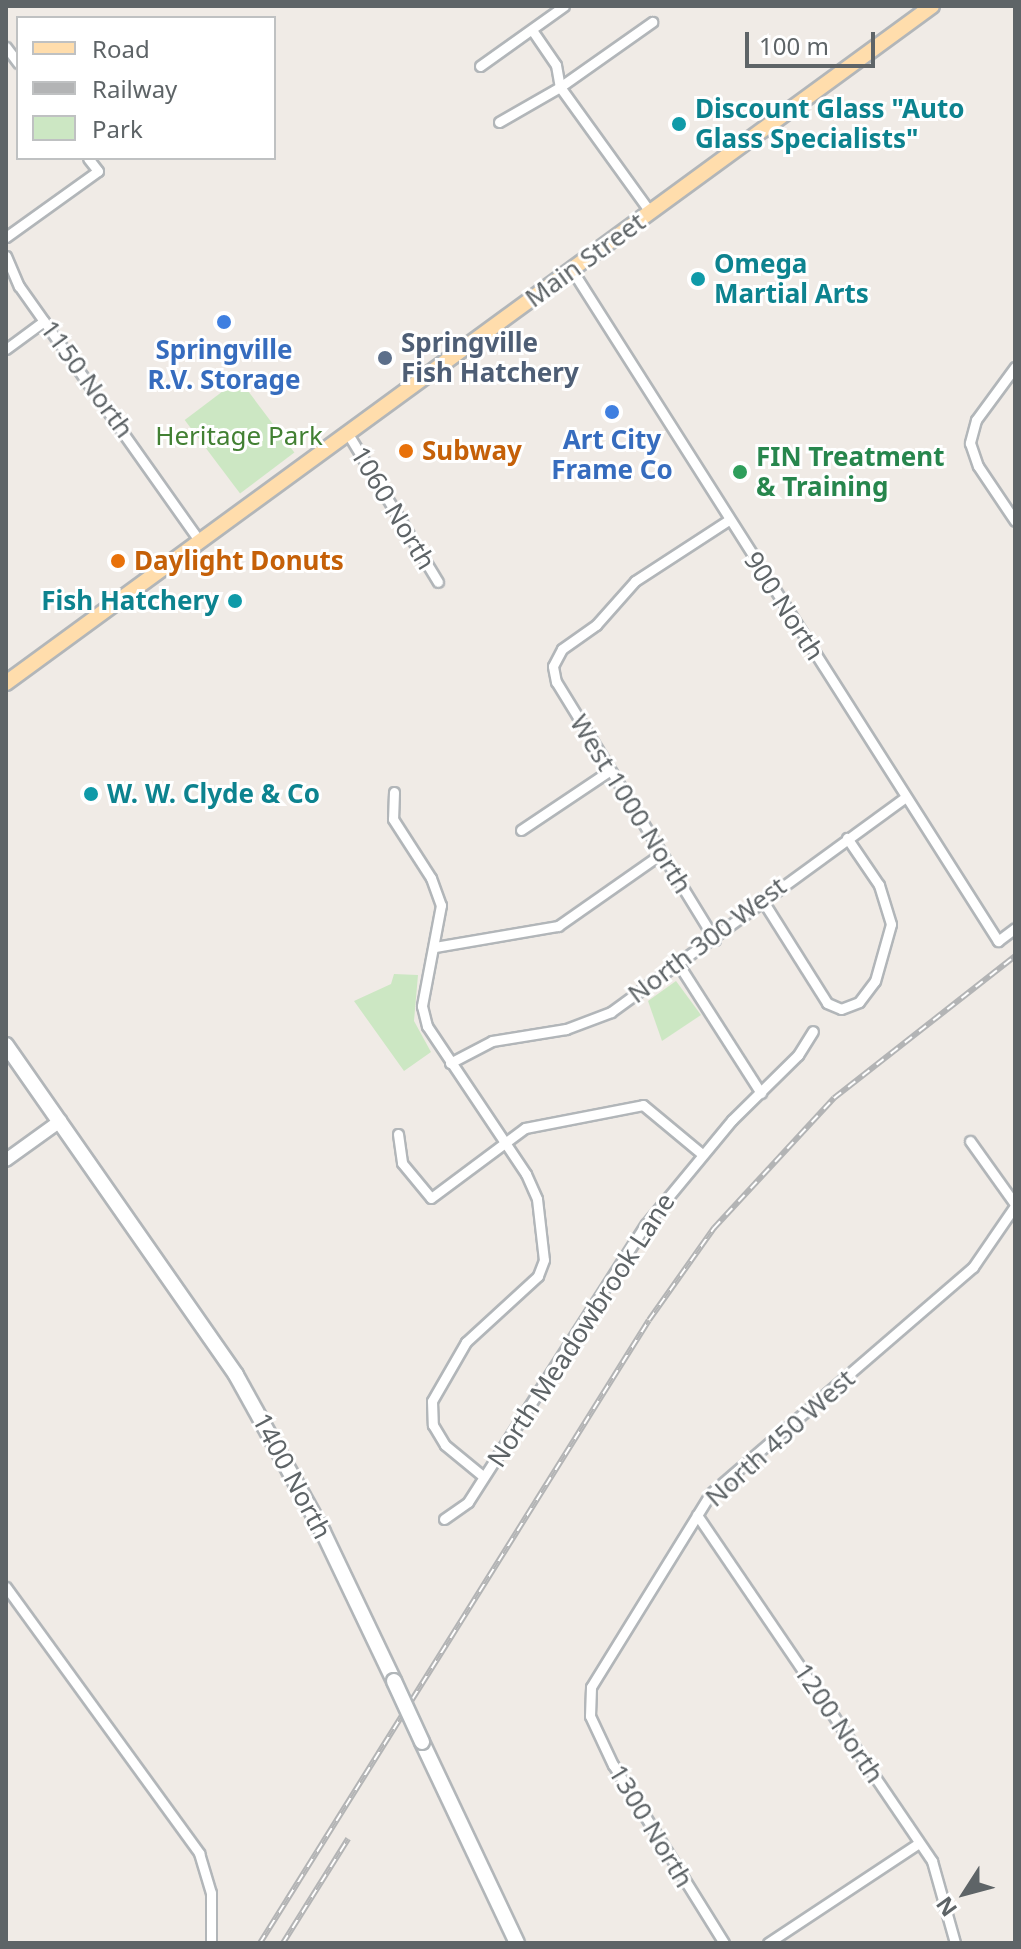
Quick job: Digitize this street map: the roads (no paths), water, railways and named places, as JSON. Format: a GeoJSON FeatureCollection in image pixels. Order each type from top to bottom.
{"type":"FeatureCollection","features":[{"type":"Feature","properties":{"kind":"main road","name":"Main Street"},"geometry":{"type":"LineString","coordinates":[[6,683],[928,7]]}},
{"type":"Feature","properties":{"kind":"main road","name":"1400 North"},"geometry":{"type":"LineString","coordinates":[[6,1045],[236,1375],[323,1532],[517,1943]]}},
{"type":"Feature","properties":{"kind":"street"},"geometry":{"type":"LineString","coordinates":[[480,66],[564,6]]}},
{"type":"Feature","properties":{"kind":"street"},"geometry":{"type":"LineString","coordinates":[[499,122],[560,87],[652,22]]}},
{"type":"Feature","properties":{"kind":"street"},"geometry":{"type":"LineString","coordinates":[[532,30],[556,65],[560,87],[650,212]]}},
{"type":"Feature","properties":{"kind":"street"},"geometry":{"type":"LineString","coordinates":[[6,237],[98,171],[90,160]]}},
{"type":"Feature","properties":{"kind":"street","name":"1150 North"},"geometry":{"type":"LineString","coordinates":[[6,256],[44,321],[199,540]]}},
{"type":"Feature","properties":{"kind":"street","name":"900 North"},"geometry":{"type":"LineString","coordinates":[[572,270],[727,521],[998,941],[1015,928]]}},
{"type":"Feature","properties":{"kind":"street"},"geometry":{"type":"LineString","coordinates":[[6,349],[44,321]]}},
{"type":"Feature","properties":{"kind":"street"},"geometry":{"type":"LineString","coordinates":[[1015,367],[976,420],[970,443],[978,466],[1015,521]]}},
{"type":"Feature","properties":{"kind":"street","name":"1060 North"},"geometry":{"type":"LineString","coordinates":[[348,434],[438,582]]}},
{"type":"Feature","properties":{"kind":"street","name":"West 1000 North"},"geometry":{"type":"LineString","coordinates":[[715,940],[556,682],[553,666],[562,649],[596,625],[635,581],[727,521]]}},
{"type":"Feature","properties":{"kind":"street"},"geometry":{"type":"LineString","coordinates":[[521,830],[609,771]]}},
{"type":"Feature","properties":{"kind":"street"},"geometry":{"type":"LineString","coordinates":[[394,792],[393,819],[431,878],[441,905],[422,1006],[427,1026],[537,1199],[543,1268],[530,1287],[466,1342],[438,1387],[431,1414],[456,1458],[484,1477]]}},
{"type":"Feature","properties":{"kind":"street","name":"North 300 West"},"geometry":{"type":"LineString","coordinates":[[450,1063],[492,1041],[592,1021],[636,997],[715,940],[761,898],[904,798]]}},
{"type":"Feature","properties":{"kind":"street"},"geometry":{"type":"LineString","coordinates":[[761,898],[827,1003],[836,1009],[853,1006],[868,993],[890,943],[885,898],[847,838]]}},
{"type":"Feature","properties":{"kind":"street"},"geometry":{"type":"LineString","coordinates":[[435,947],[558,926],[661,854]]}},
{"type":"Feature","properties":{"kind":"street"},"geometry":{"type":"LineString","coordinates":[[679,965],[761,1093]]}},
{"type":"Feature","properties":{"kind":"street","name":"North Meadowbrook Lane"},"geometry":{"type":"LineString","coordinates":[[444,1519],[468,1502],[635,1239],[702,1154],[798,1055],[813,1031]]}},
{"type":"Feature","properties":{"kind":"street"},"geometry":{"type":"LineString","coordinates":[[398,1134],[402,1163],[431,1198],[502,1141],[525,1128],[643,1105],[702,1154]]}},
{"type":"Feature","properties":{"kind":"street"},"geometry":{"type":"LineString","coordinates":[[6,1160],[60,1121]]}},
{"type":"Feature","properties":{"kind":"street"},"geometry":{"type":"LineString","coordinates":[[970,1141],[1015,1205]]}},
{"type":"Feature","properties":{"kind":"street","name":"North 450 West"},"geometry":{"type":"LineString","coordinates":[[588,1703],[596,1678],[710,1494],[973,1267],[1015,1205]]}},
{"type":"Feature","properties":{"kind":"street","name":"1200 North"},"geometry":{"type":"LineString","coordinates":[[697,1515],[932,1861],[955,1943]]}},
{"type":"Feature","properties":{"kind":"street"},"geometry":{"type":"LineString","coordinates":[[6,1587],[174,1813],[199,1853],[211,1893],[211,1943]]}},
{"type":"Feature","properties":{"kind":"street","name":"1300 North"},"geometry":{"type":"LineString","coordinates":[[588,1703],[620,1778],[724,1943]]}},
{"type":"Feature","properties":{"kind":"street"},"geometry":{"type":"LineString","coordinates":[[768,1943],[919,1843]]}},
{"type":"Feature","properties":{"kind":"railway"},"geometry":{"type":"LineString","coordinates":[[260,1943],[649,1320],[714,1228],[834,1098],[1015,956]]}},
{"type":"Feature","properties":{"kind":"railway"},"geometry":{"type":"LineString","coordinates":[[283,1943],[348,1839]]}},
{"type":"Feature","properties":{"kind":"place","name":"Discount Glass \"Auto Glass Specialists\""},"geometry":{"type":"Point","coordinates":[679,124]}},
{"type":"Feature","properties":{"kind":"place","name":"Omega Martial Arts"},"geometry":{"type":"Point","coordinates":[698,279]}},
{"type":"Feature","properties":{"kind":"place","name":"Springville R.V. Storage"},"geometry":{"type":"Point","coordinates":[224,322]}},
{"type":"Feature","properties":{"kind":"place","name":"Springville Fish Hatchery"},"geometry":{"type":"Point","coordinates":[385,358]}},
{"type":"Feature","properties":{"kind":"place","name":"Art City Frame Co"},"geometry":{"type":"Point","coordinates":[612,412]}},
{"type":"Feature","properties":{"kind":"place","name":"Subway"},"geometry":{"type":"Point","coordinates":[406,451]}},
{"type":"Feature","properties":{"kind":"place","name":"FIN Treatment & Training"},"geometry":{"type":"Point","coordinates":[740,472]}},
{"type":"Feature","properties":{"kind":"place","name":"Daylight Donuts"},"geometry":{"type":"Point","coordinates":[118,561]}},
{"type":"Feature","properties":{"kind":"place","name":"Fish Hatchery"},"geometry":{"type":"Point","coordinates":[235,601]}},
{"type":"Feature","properties":{"kind":"place","name":"W. W. Clyde & Co"},"geometry":{"type":"Point","coordinates":[91,794]}},
{"type":"Feature","properties":{"kind":"park label","name":"Heritage Park"},"geometry":{"type":"Point","coordinates":[239,436]}}]}
